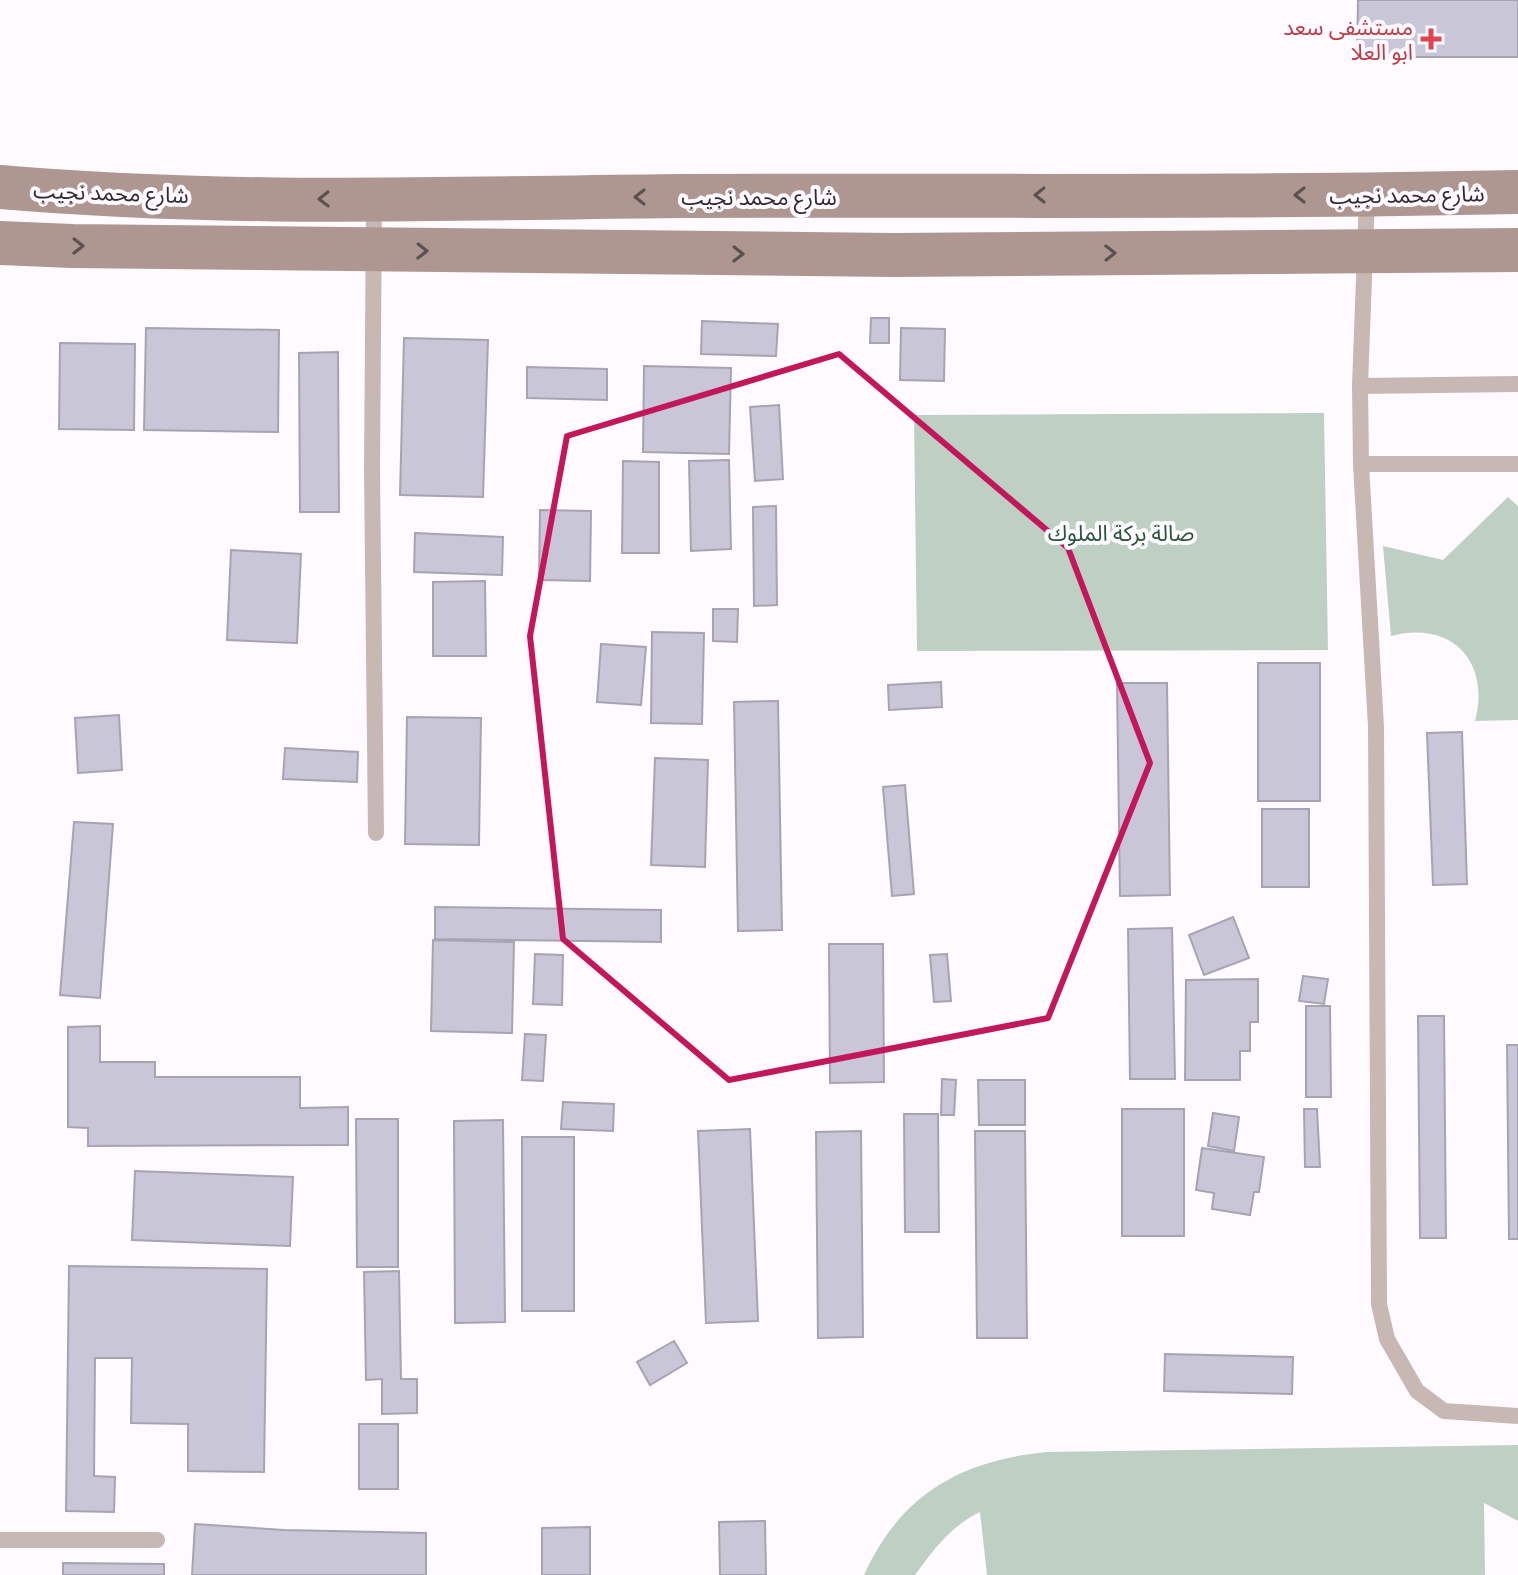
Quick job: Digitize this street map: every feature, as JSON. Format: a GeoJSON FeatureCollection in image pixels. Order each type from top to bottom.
{"type":"FeatureCollection","features":[{"type":"Feature","properties":{"kind":"main road","name":"شارع محمد نجيب"},"geometry":{"type":"LineString","coordinates":[[0,187],[100,193],[374,198],[1518,192]]}},
{"type":"Feature","properties":{"kind":"main road"},"geometry":{"type":"LineString","coordinates":[[894,255],[902,195]]}},
{"type":"Feature","properties":{"kind":"main road"},"geometry":{"type":"LineString","coordinates":[[0,243],[894,255],[1518,250]]}},
{"type":"Feature","properties":{"kind":"lane"},"geometry":{"type":"LineString","coordinates":[[1367,195],[1360,386],[1361,464],[1376,727],[1379,1304],[1387,1339],[1417,1391],[1444,1411],[1518,1416]]}},
{"type":"Feature","properties":{"kind":"lane"},"geometry":{"type":"LineString","coordinates":[[374,198],[372,471],[376,833]]}},
{"type":"Feature","properties":{"kind":"lane"},"geometry":{"type":"LineString","coordinates":[[1360,386],[1518,384]]}},
{"type":"Feature","properties":{"kind":"lane"},"geometry":{"type":"LineString","coordinates":[[1361,464],[1518,464]]}},
{"type":"Feature","properties":{"kind":"lane"},"geometry":{"type":"LineString","coordinates":[[0,1540],[157,1540]]}},
{"type":"Feature","properties":{"kind":"highlighted area"},"geometry":{"type":"Polygon","coordinates":[[[839,354],[1068,548],[1150,763],[1048,1018],[729,1080],[563,939],[530,636],[567,436],[839,354]]]}},
{"type":"Feature","properties":{"kind":"green space","name":"صالة بركة الملوك"},"geometry":{"type":"Polygon","coordinates":[[[1324,413],[1328,650],[917,651],[914,415],[1324,413]]]}},
{"type":"Feature","properties":{"kind":"green space"},"geometry":{"type":"Polygon","coordinates":[[[1508,497],[1518,506],[1518,720],[1475,721],[1477,680],[1462,650],[1432,634],[1391,636],[1383,546],[1443,560],[1508,497]]]}},
{"type":"Feature","properties":{"kind":"green space"},"geometry":{"type":"Polygon","coordinates":[[[1518,1445],[1518,1521],[1484,1503],[1485,1575],[987,1575],[980,1512],[952,1531],[915,1575],[864,1575],[896,1523],[915,1503],[960,1474],[1015,1457],[1046,1452],[1518,1445]]]}},
{"type":"Feature","properties":{"kind":"building","name":"مستشفى سعد ابو العلا"},"geometry":{"type":"Polygon","coordinates":[[[1358,0],[1518,0],[1518,57],[1357,57],[1358,0]]]}},
{"type":"Feature","properties":{"kind":"building"},"geometry":{"type":"Polygon","coordinates":[[[871,318],[889,318],[889,343],[870,343],[871,318]]]}},
{"type":"Feature","properties":{"kind":"building"},"geometry":{"type":"Polygon","coordinates":[[[702,321],[778,324],[776,356],[701,354],[702,321]]]}},
{"type":"Feature","properties":{"kind":"building"},"geometry":{"type":"Polygon","coordinates":[[[146,328],[279,330],[278,432],[144,430],[146,328]]]}},
{"type":"Feature","properties":{"kind":"building"},"geometry":{"type":"Polygon","coordinates":[[[901,328],[945,329],[944,381],[900,380],[901,328]]]}},
{"type":"Feature","properties":{"kind":"building"},"geometry":{"type":"Polygon","coordinates":[[[404,338],[488,340],[483,497],[400,495],[404,338]]]}},
{"type":"Feature","properties":{"kind":"building"},"geometry":{"type":"Polygon","coordinates":[[[60,343],[135,344],[134,430],[59,429],[60,343]]]}},
{"type":"Feature","properties":{"kind":"building"},"geometry":{"type":"Polygon","coordinates":[[[338,352],[339,512],[300,512],[299,353],[338,352]]]}},
{"type":"Feature","properties":{"kind":"building"},"geometry":{"type":"Polygon","coordinates":[[[644,366],[731,368],[729,454],[643,452],[644,366]]]}},
{"type":"Feature","properties":{"kind":"building"},"geometry":{"type":"Polygon","coordinates":[[[527,367],[607,369],[607,400],[527,398],[527,367]]]}},
{"type":"Feature","properties":{"kind":"building"},"geometry":{"type":"Polygon","coordinates":[[[779,405],[783,479],[755,481],[750,407],[779,405]]]}},
{"type":"Feature","properties":{"kind":"building"},"geometry":{"type":"Polygon","coordinates":[[[729,460],[731,549],[691,551],[689,461],[729,460]]]}},
{"type":"Feature","properties":{"kind":"building"},"geometry":{"type":"Polygon","coordinates":[[[623,461],[659,462],[659,553],[622,553],[623,461]]]}},
{"type":"Feature","properties":{"kind":"building"},"geometry":{"type":"Polygon","coordinates":[[[776,506],[777,605],[754,606],[753,507],[776,506]]]}},
{"type":"Feature","properties":{"kind":"building"},"geometry":{"type":"Polygon","coordinates":[[[540,510],[591,511],[590,581],[539,580],[540,510]]]}},
{"type":"Feature","properties":{"kind":"building"},"geometry":{"type":"Polygon","coordinates":[[[415,533],[503,537],[502,575],[414,572],[415,533]]]}},
{"type":"Feature","properties":{"kind":"building"},"geometry":{"type":"Polygon","coordinates":[[[231,550],[301,554],[297,643],[227,640],[231,550]]]}},
{"type":"Feature","properties":{"kind":"building"},"geometry":{"type":"Polygon","coordinates":[[[485,581],[486,656],[433,656],[433,582],[485,581]]]}},
{"type":"Feature","properties":{"kind":"building"},"geometry":{"type":"Polygon","coordinates":[[[713,609],[738,609],[737,642],[713,641],[713,609]]]}},
{"type":"Feature","properties":{"kind":"building"},"geometry":{"type":"Polygon","coordinates":[[[652,632],[704,633],[702,724],[651,723],[652,632]]]}},
{"type":"Feature","properties":{"kind":"building"},"geometry":{"type":"Polygon","coordinates":[[[601,644],[646,647],[641,705],[597,702],[601,644]]]}},
{"type":"Feature","properties":{"kind":"building"},"geometry":{"type":"Polygon","coordinates":[[[1258,663],[1320,663],[1320,801],[1258,801],[1258,663]]]}},
{"type":"Feature","properties":{"kind":"building"},"geometry":{"type":"Polygon","coordinates":[[[941,682],[942,707],[889,710],[888,685],[941,682]]]}},
{"type":"Feature","properties":{"kind":"building"},"geometry":{"type":"Polygon","coordinates":[[[1117,683],[1167,683],[1170,895],[1120,896],[1117,683]]]}},
{"type":"Feature","properties":{"kind":"building"},"geometry":{"type":"Polygon","coordinates":[[[778,701],[782,930],[738,931],[734,702],[778,701]]]}},
{"type":"Feature","properties":{"kind":"building"},"geometry":{"type":"Polygon","coordinates":[[[119,715],[122,770],[78,773],[75,718],[119,715]]]}},
{"type":"Feature","properties":{"kind":"building"},"geometry":{"type":"Polygon","coordinates":[[[407,717],[481,718],[479,845],[405,844],[407,717]]]}},
{"type":"Feature","properties":{"kind":"building"},"geometry":{"type":"Polygon","coordinates":[[[1462,732],[1467,884],[1433,885],[1427,733],[1462,732]]]}},
{"type":"Feature","properties":{"kind":"building"},"geometry":{"type":"Polygon","coordinates":[[[285,748],[358,752],[357,782],[283,779],[285,748]]]}},
{"type":"Feature","properties":{"kind":"building"},"geometry":{"type":"Polygon","coordinates":[[[655,758],[708,760],[705,867],[651,865],[655,758]]]}},
{"type":"Feature","properties":{"kind":"building"},"geometry":{"type":"Polygon","coordinates":[[[905,785],[914,894],[892,896],[883,787],[905,785]]]}},
{"type":"Feature","properties":{"kind":"building"},"geometry":{"type":"Polygon","coordinates":[[[1262,809],[1309,809],[1309,887],[1262,887],[1262,809]]]}},
{"type":"Feature","properties":{"kind":"building"},"geometry":{"type":"Polygon","coordinates":[[[74,822],[113,824],[100,998],[60,995],[74,822]]]}},
{"type":"Feature","properties":{"kind":"building"},"geometry":{"type":"Polygon","coordinates":[[[435,907],[661,910],[661,942],[435,939],[435,907]]]}},
{"type":"Feature","properties":{"kind":"building"},"geometry":{"type":"Polygon","coordinates":[[[1233,917],[1249,958],[1204,975],[1189,935],[1233,917]]]}},
{"type":"Feature","properties":{"kind":"building"},"geometry":{"type":"Polygon","coordinates":[[[1172,928],[1175,1079],[1130,1079],[1128,929],[1172,928]]]}},
{"type":"Feature","properties":{"kind":"building"},"geometry":{"type":"Polygon","coordinates":[[[433,940],[514,942],[512,1033],[431,1031],[433,940]]]}},
{"type":"Feature","properties":{"kind":"building"},"geometry":{"type":"Polygon","coordinates":[[[829,944],[883,944],[884,1082],[830,1083],[829,944]]]}},
{"type":"Feature","properties":{"kind":"building"},"geometry":{"type":"Polygon","coordinates":[[[535,954],[563,955],[562,1005],[533,1004],[535,954]]]}},
{"type":"Feature","properties":{"kind":"building"},"geometry":{"type":"Polygon","coordinates":[[[947,954],[951,1001],[934,1002],[930,955],[947,954]]]}},
{"type":"Feature","properties":{"kind":"building"},"geometry":{"type":"Polygon","coordinates":[[[1303,976],[1328,979],[1324,1004],[1299,1001],[1303,976]]]}},
{"type":"Feature","properties":{"kind":"building"},"geometry":{"type":"Polygon","coordinates":[[[1258,979],[1258,1022],[1250,1022],[1250,1051],[1240,1051],[1240,1080],[1185,1080],[1186,980],[1258,979]]]}},
{"type":"Feature","properties":{"kind":"building"},"geometry":{"type":"Polygon","coordinates":[[[1306,1006],[1330,1006],[1331,1097],[1306,1097],[1306,1006]]]}},
{"type":"Feature","properties":{"kind":"building"},"geometry":{"type":"Polygon","coordinates":[[[1418,1016],[1444,1016],[1446,1238],[1420,1238],[1418,1016]]]}},
{"type":"Feature","properties":{"kind":"building"},"geometry":{"type":"Polygon","coordinates":[[[100,1026],[100,1062],[155,1062],[155,1077],[300,1077],[300,1108],[348,1107],[348,1145],[88,1146],[88,1128],[68,1127],[68,1027],[100,1026]]]}},
{"type":"Feature","properties":{"kind":"building"},"geometry":{"type":"Polygon","coordinates":[[[525,1034],[546,1035],[543,1081],[522,1080],[525,1034]]]}},
{"type":"Feature","properties":{"kind":"building"},"geometry":{"type":"Polygon","coordinates":[[[1507,1045],[1518,1045],[1518,1239],[1509,1239],[1507,1045]]]}},
{"type":"Feature","properties":{"kind":"building"},"geometry":{"type":"Polygon","coordinates":[[[942,1079],[956,1080],[954,1115],[941,1115],[942,1079]]]}},
{"type":"Feature","properties":{"kind":"building"},"geometry":{"type":"Polygon","coordinates":[[[978,1080],[1025,1080],[1025,1125],[979,1125],[978,1080]]]}},
{"type":"Feature","properties":{"kind":"building"},"geometry":{"type":"Polygon","coordinates":[[[563,1102],[614,1104],[613,1131],[561,1129],[563,1102]]]}},
{"type":"Feature","properties":{"kind":"building"},"geometry":{"type":"Polygon","coordinates":[[[1122,1109],[1184,1109],[1184,1236],[1122,1236],[1122,1109]]]}},
{"type":"Feature","properties":{"kind":"building"},"geometry":{"type":"Polygon","coordinates":[[[1304,1109],[1317,1109],[1320,1167],[1305,1167],[1304,1109]]]}},
{"type":"Feature","properties":{"kind":"building"},"geometry":{"type":"Polygon","coordinates":[[[1213,1113],[1239,1117],[1234,1151],[1208,1146],[1213,1113]]]}},
{"type":"Feature","properties":{"kind":"building"},"geometry":{"type":"Polygon","coordinates":[[[904,1114],[938,1114],[939,1232],[905,1232],[904,1114]]]}},
{"type":"Feature","properties":{"kind":"building"},"geometry":{"type":"Polygon","coordinates":[[[356,1119],[398,1119],[398,1267],[357,1267],[356,1119]]]}},
{"type":"Feature","properties":{"kind":"building"},"geometry":{"type":"Polygon","coordinates":[[[503,1120],[505,1322],[455,1323],[454,1121],[503,1120]]]}},
{"type":"Feature","properties":{"kind":"building"},"geometry":{"type":"Polygon","coordinates":[[[750,1129],[758,1321],[706,1323],[698,1131],[750,1129]]]}},
{"type":"Feature","properties":{"kind":"building"},"geometry":{"type":"Polygon","coordinates":[[[861,1131],[863,1337],[818,1338],[816,1132],[861,1131]]]}},
{"type":"Feature","properties":{"kind":"building"},"geometry":{"type":"Polygon","coordinates":[[[975,1131],[1025,1131],[1027,1338],[977,1338],[975,1131]]]}},
{"type":"Feature","properties":{"kind":"building"},"geometry":{"type":"Polygon","coordinates":[[[522,1137],[574,1137],[574,1311],[522,1311],[522,1137]]]}},
{"type":"Feature","properties":{"kind":"building"},"geometry":{"type":"Polygon","coordinates":[[[1202,1148],[1264,1157],[1259,1192],[1254,1192],[1250,1215],[1212,1209],[1214,1193],[1196,1190],[1202,1148]]]}},
{"type":"Feature","properties":{"kind":"building"},"geometry":{"type":"Polygon","coordinates":[[[135,1171],[293,1177],[290,1246],[132,1240],[135,1171]]]}},
{"type":"Feature","properties":{"kind":"building"},"geometry":{"type":"Polygon","coordinates":[[[69,1266],[267,1269],[264,1472],[188,1471],[188,1424],[131,1423],[132,1358],[95,1358],[94,1476],[115,1477],[114,1512],[66,1511],[69,1266]]]}},
{"type":"Feature","properties":{"kind":"building"},"geometry":{"type":"Polygon","coordinates":[[[399,1271],[401,1379],[417,1379],[417,1413],[382,1414],[382,1379],[366,1380],[364,1272],[399,1271]]]}},
{"type":"Feature","properties":{"kind":"building"},"geometry":{"type":"Polygon","coordinates":[[[674,1341],[687,1363],[650,1385],[637,1362],[674,1341]]]}},
{"type":"Feature","properties":{"kind":"building"},"geometry":{"type":"Polygon","coordinates":[[[1165,1354],[1293,1357],[1292,1394],[1164,1391],[1165,1354]]]}},
{"type":"Feature","properties":{"kind":"building"},"geometry":{"type":"Polygon","coordinates":[[[359,1424],[398,1424],[398,1489],[359,1489],[359,1424]]]}},
{"type":"Feature","properties":{"kind":"building"},"geometry":{"type":"Polygon","coordinates":[[[765,1521],[766,1575],[720,1575],[719,1522],[765,1521]]]}},
{"type":"Feature","properties":{"kind":"building"},"geometry":{"type":"Polygon","coordinates":[[[195,1524],[284,1530],[426,1533],[426,1575],[192,1575],[195,1524]]]}},
{"type":"Feature","properties":{"kind":"building"},"geometry":{"type":"Polygon","coordinates":[[[590,1527],[590,1575],[542,1575],[542,1528],[590,1527]]]}},
{"type":"Feature","properties":{"kind":"building"},"geometry":{"type":"Polygon","coordinates":[[[63,1563],[164,1564],[164,1575],[63,1575],[63,1563]]]}},
{"type":"Feature","properties":{"kind":"place","name":"مستشفى سعد ابو العلا"},"geometry":{"type":"Point","coordinates":[1431,39]}}]}
